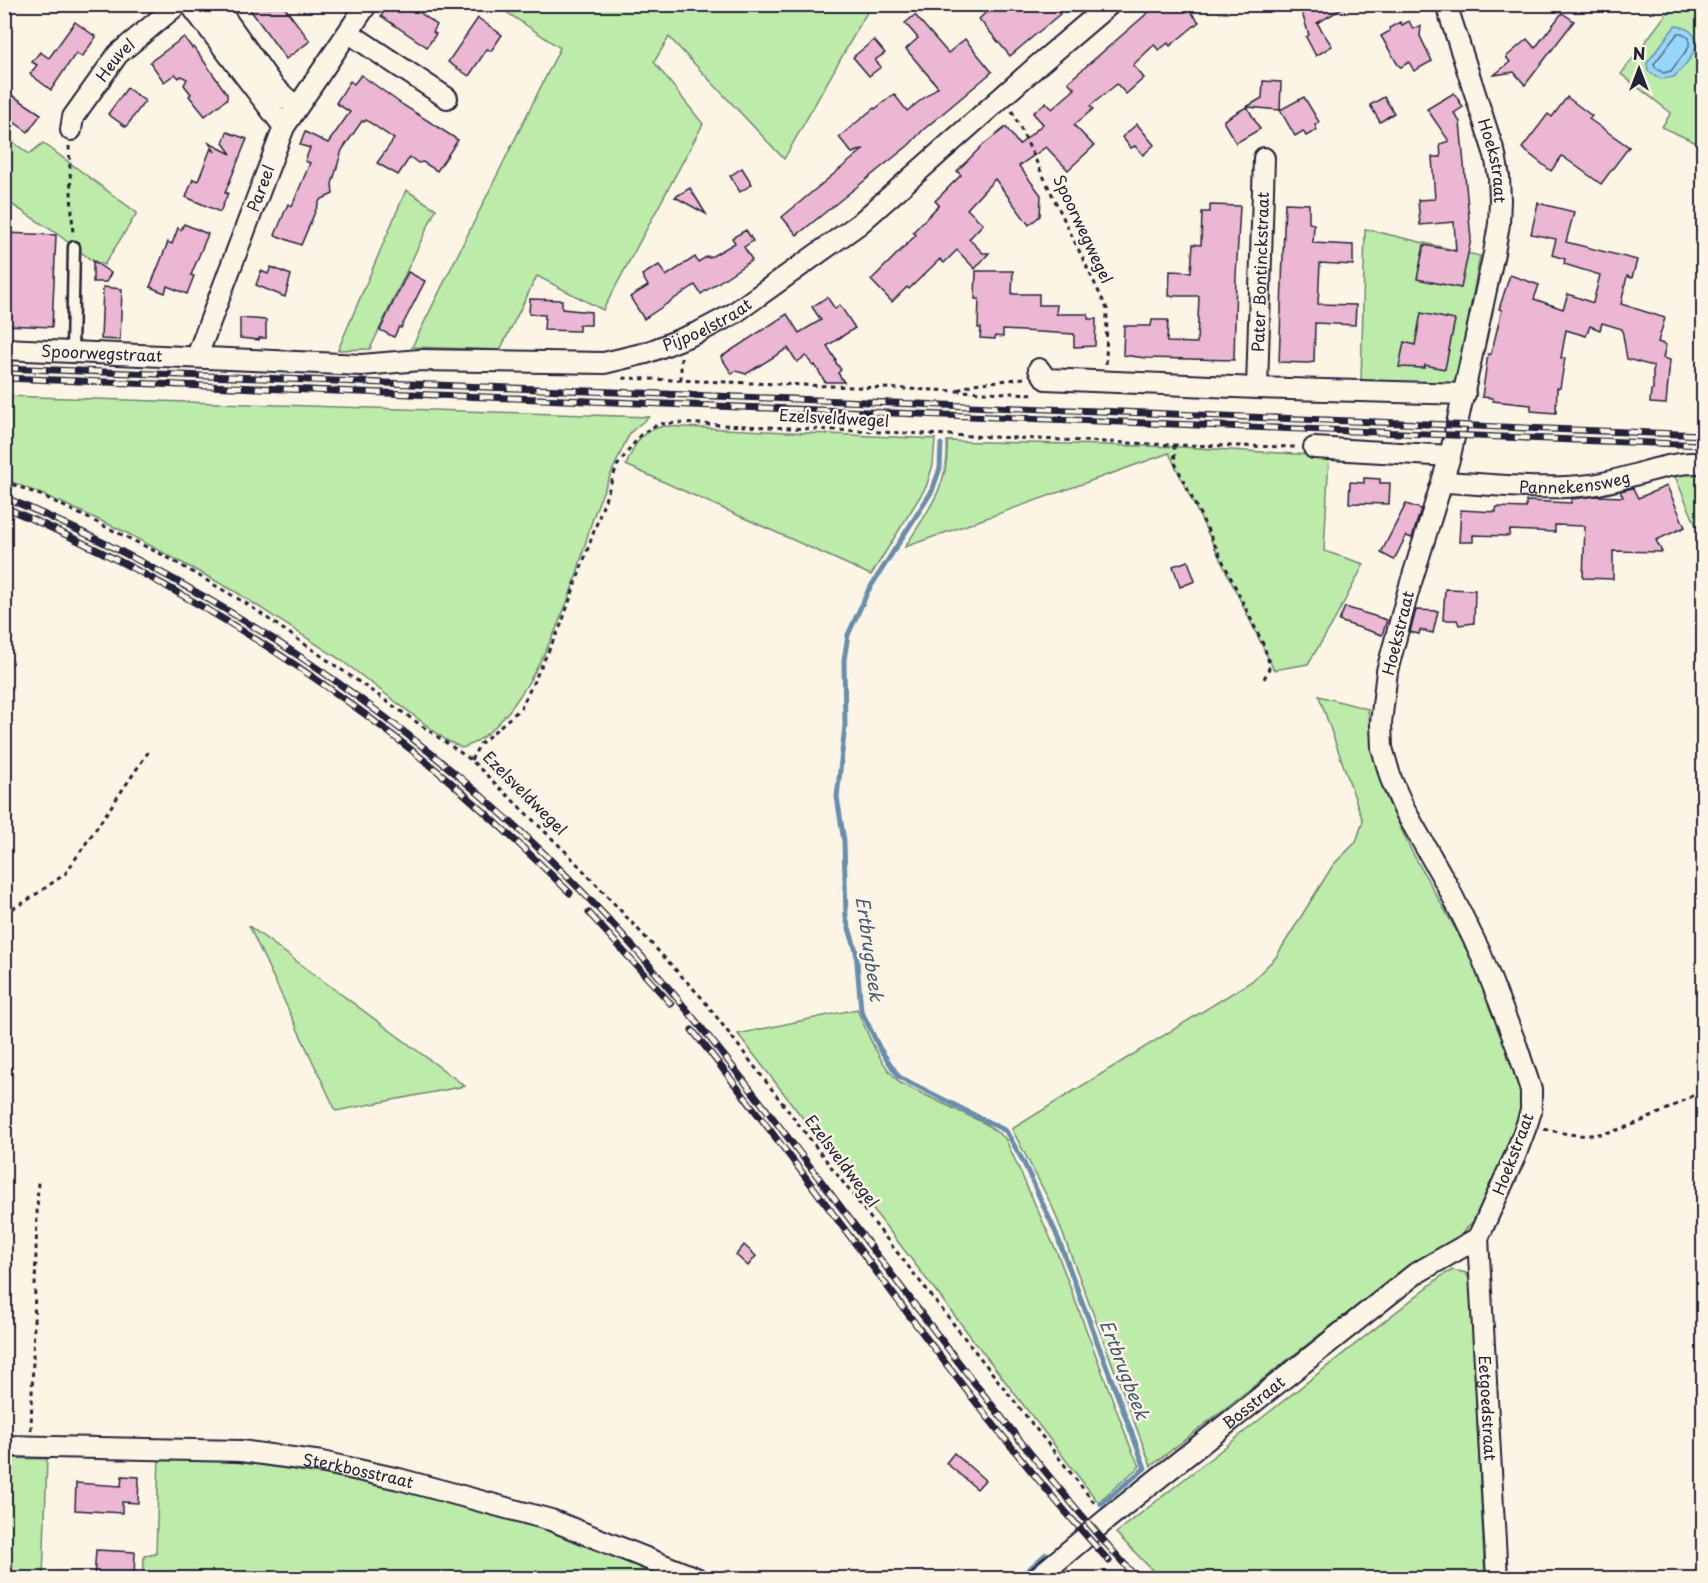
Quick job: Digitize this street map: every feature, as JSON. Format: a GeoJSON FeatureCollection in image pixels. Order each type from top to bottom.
{"type":"FeatureCollection","features":[{"type":"Feature","properties":{"kind":"street","name":"Heuvel"},"geometry":{"type":"LineString","coordinates":[[71,130],[74,117],[118,54],[178,4]]}},
{"type":"Feature","properties":{"kind":"street"},"geometry":{"type":"LineString","coordinates":[[190,4],[284,127]]}},
{"type":"Feature","properties":{"kind":"street"},"geometry":{"type":"LineString","coordinates":[[215,4],[273,86],[296,107]]}},
{"type":"Feature","properties":{"kind":"street","name":"Pareel"},"geometry":{"type":"LineString","coordinates":[[198,357],[284,127],[367,4]]}},
{"type":"Feature","properties":{"kind":"street","name":"Pijpoelstraat"},"geometry":{"type":"LineString","coordinates":[[198,357],[362,364],[420,360],[604,363],[646,353],[699,332],[733,314],[859,224],[1110,4]]}},
{"type":"Feature","properties":{"kind":"street","name":"Hoekstraat"},"geometry":{"type":"LineString","coordinates":[[1446,4],[1495,155],[1499,189],[1498,224],[1465,394],[1443,482],[1408,592],[1387,671],[1381,723],[1382,748],[1391,779],[1404,809],[1447,885],[1480,952],[1531,1090],[1531,1111],[1527,1124],[1478,1238]]}},
{"type":"Feature","properties":{"kind":"street"},"geometry":{"type":"LineString","coordinates":[[349,33],[447,98]]}},
{"type":"Feature","properties":{"kind":"street","name":"Pater Bontinckstraat"},"geometry":{"type":"LineString","coordinates":[[1257,388],[1264,158]]}},
{"type":"Feature","properties":{"kind":"street","name":"Spoorwegstraat"},"geometry":{"type":"LineString","coordinates":[[4,348],[198,357]]}},
{"type":"Feature","properties":{"kind":"street"},"geometry":{"type":"LineString","coordinates":[[1040,380],[1465,394]]}},
{"type":"Feature","properties":{"kind":"street"},"geometry":{"type":"LineString","coordinates":[[1314,448],[1450,456]]}},
{"type":"Feature","properties":{"kind":"street","name":"Pannekensweg"},"geometry":{"type":"LineString","coordinates":[[1443,482],[1569,487],[1622,479],[1669,464],[1704,463]]}},
{"type":"Feature","properties":{"kind":"street","name":"Bosstraat"},"geometry":{"type":"LineString","coordinates":[[1037,1578],[1107,1519],[1415,1274],[1478,1238]]}},
{"type":"Feature","properties":{"kind":"street","name":"Eetgoedstraat"},"geometry":{"type":"LineString","coordinates":[[1478,1238],[1497,1578]]}},
{"type":"Feature","properties":{"kind":"street","name":"Sterkbosstraat"},"geometry":{"type":"LineString","coordinates":[[4,1446],[241,1451],[322,1462],[399,1479],[551,1520],[696,1578]]}},
{"type":"Feature","properties":{"kind":"lane"},"geometry":{"type":"LineString","coordinates":[[72,351],[74,248]]}},
{"type":"Feature","properties":{"kind":"path","name":"Spoorwegwegel"},"geometry":{"type":"LineString","coordinates":[[1003,96],[1027,140],[1107,309],[1106,381]]}},
{"type":"Feature","properties":{"kind":"path"},"geometry":{"type":"LineString","coordinates":[[71,130],[69,139],[74,248]]}},
{"type":"Feature","properties":{"kind":"path"},"geometry":{"type":"LineString","coordinates":[[604,363],[608,370],[618,377],[956,391],[1040,380]]}},
{"type":"Feature","properties":{"kind":"path"},"geometry":{"type":"LineString","coordinates":[[956,391],[973,384],[1040,380]]}},
{"type":"Feature","properties":{"kind":"path","name":"Ezelsveldwegel"},"geometry":{"type":"LineString","coordinates":[[1107,1519],[878,1228],[702,998],[567,853],[471,760],[480,744],[521,708],[561,625],[617,466],[641,434],[658,424],[678,423],[1174,445],[1314,448]]}},
{"type":"Feature","properties":{"kind":"path"},"geometry":{"type":"LineString","coordinates":[[1174,445],[1175,463],[1264,646],[1270,666],[1264,679]]}},
{"type":"Feature","properties":{"kind":"path"},"geometry":{"type":"LineString","coordinates":[[4,481],[45,497],[165,556],[247,604],[471,760]]}},
{"type":"Feature","properties":{"kind":"path"},"geometry":{"type":"LineString","coordinates":[[4,913],[25,902],[65,874],[149,751]]}},
{"type":"Feature","properties":{"kind":"path"},"geometry":{"type":"LineString","coordinates":[[1527,1124],[1541,1129],[1578,1135],[1617,1130],[1663,1112],[1704,1090]]}},
{"type":"Feature","properties":{"kind":"path"},"geometry":{"type":"LineString","coordinates":[[30,1447],[38,1180]]}},
{"type":"Feature","properties":{"kind":"green space"},"geometry":{"type":"Polygon","coordinates":[[[871,4],[784,159],[669,37],[654,62],[703,124],[603,310],[537,276],[500,350],[412,347],[560,48],[496,5],[871,4]]]}},
{"type":"Feature","properties":{"kind":"green space"},"geometry":{"type":"Polygon","coordinates":[[[1673,5],[1703,5],[1703,146],[1662,127],[1671,113],[1621,74],[1673,5]]]}},
{"type":"Feature","properties":{"kind":"green space"},"geometry":{"type":"Polygon","coordinates":[[[4,135],[29,154],[43,143],[137,213],[104,265],[90,259],[56,233],[5,200],[4,135]]]}},
{"type":"Feature","properties":{"kind":"green space"},"geometry":{"type":"Polygon","coordinates":[[[406,190],[436,209],[370,349],[338,350],[406,190]]]}},
{"type":"Feature","properties":{"kind":"green space"},"geometry":{"type":"Polygon","coordinates":[[[1365,229],[1480,256],[1455,383],[1448,386],[1361,382],[1365,229]]]}},
{"type":"Feature","properties":{"kind":"green space"},"geometry":{"type":"Polygon","coordinates":[[[5,396],[649,417],[631,432],[601,496],[569,598],[533,675],[500,721],[481,738],[462,748],[446,740],[341,660],[236,592],[125,532],[5,479],[5,396]]]}},
{"type":"Feature","properties":{"kind":"green space"},"geometry":{"type":"Polygon","coordinates":[[[663,426],[935,439],[933,465],[926,487],[871,575],[626,465],[632,450],[643,435],[663,426]]]}},
{"type":"Feature","properties":{"kind":"green space"},"geometry":{"type":"Polygon","coordinates":[[[947,441],[1182,447],[1329,456],[1324,551],[1364,564],[1308,664],[1274,670],[1169,453],[905,547],[929,510],[941,485],[947,457],[947,441]]]}},
{"type":"Feature","properties":{"kind":"green space"},"geometry":{"type":"Polygon","coordinates":[[[1674,474],[1703,475],[1703,542],[1674,474]]]}},
{"type":"Feature","properties":{"kind":"green space"},"geometry":{"type":"Polygon","coordinates":[[[1319,696],[1368,709],[1373,755],[1384,793],[1412,852],[1466,948],[1492,1009],[1522,1097],[1520,1113],[1512,1137],[1474,1220],[1461,1235],[1403,1270],[1151,1466],[1053,1208],[1012,1129],[1252,981],[1276,957],[1333,865],[1356,842],[1363,821],[1319,696]]]}},
{"type":"Feature","properties":{"kind":"green space"},"geometry":{"type":"Polygon","coordinates":[[[249,926],[465,1086],[336,1111],[249,926]]]}},
{"type":"Feature","properties":{"kind":"green space"},"geometry":{"type":"Polygon","coordinates":[[[857,1009],[880,1058],[900,1083],[984,1123],[1005,1138],[1058,1255],[1132,1451],[1140,1466],[1098,1502],[738,1034],[857,1009]]]}},
{"type":"Feature","properties":{"kind":"green space"},"geometry":{"type":"Polygon","coordinates":[[[1453,1270],[1466,1273],[1470,1281],[1485,1578],[1160,1578],[1116,1533],[1443,1275],[1453,1270]]]}},
{"type":"Feature","properties":{"kind":"green space"},"geometry":{"type":"Polygon","coordinates":[[[159,1456],[256,1464],[378,1483],[525,1522],[669,1578],[143,1578],[144,1556],[156,1554],[159,1456]]]}},
{"type":"Feature","properties":{"kind":"green space"},"geometry":{"type":"Polygon","coordinates":[[[5,1458],[47,1459],[43,1578],[5,1578],[5,1458]]]}},
{"type":"Feature","properties":{"kind":"water"},"geometry":{"type":"Polygon","coordinates":[[[1675,26],[1690,31],[1696,38],[1695,50],[1674,77],[1661,79],[1648,71],[1647,63],[1675,26]]]}},
{"type":"Feature","properties":{"kind":"building"},"geometry":{"type":"Polygon","coordinates":[[[246,4],[282,4],[310,41],[286,59],[246,4]]]}},
{"type":"Feature","properties":{"kind":"building"},"geometry":{"type":"Polygon","coordinates":[[[389,4],[408,4],[437,25],[433,32],[436,34],[427,47],[381,16],[389,4]]]}},
{"type":"Feature","properties":{"kind":"building"},"geometry":{"type":"Polygon","coordinates":[[[995,4],[1052,4],[1060,14],[1010,56],[979,19],[995,4]]]}},
{"type":"Feature","properties":{"kind":"building"},"geometry":{"type":"Polygon","coordinates":[[[1158,4],[1184,4],[1199,22],[1170,46],[1168,43],[1159,50],[1154,45],[1133,65],[1144,78],[1126,94],[1117,84],[1090,106],[1093,109],[1074,125],[1094,146],[1068,170],[1046,147],[1019,166],[1041,195],[1040,216],[1029,225],[995,179],[967,209],[983,224],[969,239],[983,253],[989,253],[975,269],[957,250],[944,263],[940,259],[892,302],[871,280],[916,235],[913,232],[939,205],[935,201],[961,175],[957,171],[983,145],[1006,127],[1019,145],[1043,124],[1033,113],[1046,102],[1052,109],[1075,89],[1068,82],[1158,4]]]}},
{"type":"Feature","properties":{"kind":"building"},"geometry":{"type":"Polygon","coordinates":[[[1299,4],[1306,4],[1310,12],[1333,4],[1347,6],[1317,23],[1332,46],[1316,56],[1306,37],[1309,35],[1299,4]]]}},
{"type":"Feature","properties":{"kind":"building"},"geometry":{"type":"Polygon","coordinates":[[[1562,13],[1574,21],[1525,85],[1514,72],[1494,75],[1510,62],[1506,57],[1527,39],[1535,48],[1562,13]]]}},
{"type":"Feature","properties":{"kind":"building"},"geometry":{"type":"Polygon","coordinates":[[[915,15],[948,53],[965,39],[992,72],[923,130],[909,145],[797,235],[782,217],[864,149],[852,153],[839,137],[894,94],[907,111],[938,87],[906,49],[918,38],[905,23],[915,15]]]}},
{"type":"Feature","properties":{"kind":"building"},"geometry":{"type":"Polygon","coordinates":[[[478,18],[502,35],[491,51],[487,49],[469,76],[448,62],[478,18]]]}},
{"type":"Feature","properties":{"kind":"building"},"geometry":{"type":"Polygon","coordinates":[[[1409,21],[1413,29],[1421,25],[1420,36],[1432,61],[1414,71],[1409,62],[1401,67],[1398,65],[1381,36],[1400,22],[1402,25],[1409,21]]]}},
{"type":"Feature","properties":{"kind":"building"},"geometry":{"type":"Polygon","coordinates":[[[75,22],[96,37],[82,57],[76,53],[51,90],[30,74],[37,65],[32,62],[40,52],[49,58],[75,22]]]}},
{"type":"Feature","properties":{"kind":"building"},"geometry":{"type":"Polygon","coordinates":[[[184,37],[192,48],[194,47],[227,94],[227,99],[205,116],[189,96],[191,94],[184,85],[187,79],[181,76],[179,78],[175,74],[164,82],[150,62],[184,37]]]}},
{"type":"Feature","properties":{"kind":"building"},"geometry":{"type":"Polygon","coordinates":[[[874,40],[885,53],[875,60],[881,67],[869,76],[853,57],[874,40]]]}},
{"type":"Feature","properties":{"kind":"building"},"geometry":{"type":"Polygon","coordinates":[[[361,75],[458,140],[437,171],[410,157],[398,175],[377,163],[394,139],[366,120],[362,121],[342,150],[332,184],[333,194],[320,200],[301,245],[275,235],[288,204],[292,206],[310,163],[305,161],[310,148],[300,145],[305,132],[328,143],[350,112],[336,103],[350,81],[354,84],[361,75]]]}},
{"type":"Feature","properties":{"kind":"building"},"geometry":{"type":"Polygon","coordinates":[[[1263,81],[1281,82],[1280,110],[1247,107],[1260,129],[1236,143],[1224,120],[1262,98],[1263,81]]]}},
{"type":"Feature","properties":{"kind":"building"},"geometry":{"type":"Polygon","coordinates":[[[127,88],[145,101],[126,127],[108,114],[127,88]]]}},
{"type":"Feature","properties":{"kind":"building"},"geometry":{"type":"Polygon","coordinates":[[[4,90],[41,114],[28,132],[4,115],[4,90]]]}},
{"type":"Feature","properties":{"kind":"building"},"geometry":{"type":"Polygon","coordinates":[[[1454,93],[1463,107],[1454,113],[1460,122],[1471,239],[1461,288],[1417,279],[1424,245],[1456,251],[1454,222],[1420,225],[1418,200],[1435,199],[1432,157],[1441,157],[1440,144],[1449,141],[1427,109],[1454,93]]]}},
{"type":"Feature","properties":{"kind":"building"},"geometry":{"type":"Polygon","coordinates":[[[1304,97],[1319,122],[1315,125],[1317,130],[1306,136],[1303,131],[1295,136],[1280,110],[1304,97]]]}},
{"type":"Feature","properties":{"kind":"building"},"geometry":{"type":"Polygon","coordinates":[[[1384,97],[1394,113],[1380,122],[1370,105],[1384,97]]]}},
{"type":"Feature","properties":{"kind":"building"},"geometry":{"type":"Polygon","coordinates":[[[1567,97],[1592,116],[1589,119],[1629,147],[1601,184],[1562,156],[1551,171],[1522,148],[1548,114],[1552,117],[1567,97]]]}},
{"type":"Feature","properties":{"kind":"building"},"geometry":{"type":"Polygon","coordinates":[[[1137,124],[1154,145],[1143,155],[1135,146],[1131,148],[1122,137],[1137,124]]]}},
{"type":"Feature","properties":{"kind":"building"},"geometry":{"type":"Polygon","coordinates":[[[227,132],[247,139],[225,193],[228,193],[220,212],[186,197],[193,179],[198,181],[211,148],[215,152],[209,143],[231,154],[223,143],[227,132]]]}},
{"type":"Feature","properties":{"kind":"building"},"geometry":{"type":"Polygon","coordinates":[[[742,168],[752,184],[740,192],[730,176],[742,168]]]}},
{"type":"Feature","properties":{"kind":"building"},"geometry":{"type":"Polygon","coordinates":[[[690,188],[706,214],[675,197],[690,188]]]}},
{"type":"Feature","properties":{"kind":"building"},"geometry":{"type":"Polygon","coordinates":[[[1285,203],[1309,204],[1309,223],[1314,224],[1313,243],[1353,245],[1353,265],[1320,263],[1318,304],[1356,305],[1355,325],[1315,323],[1314,362],[1308,363],[1279,362],[1285,203]]]}},
{"type":"Feature","properties":{"kind":"building"},"geometry":{"type":"Polygon","coordinates":[[[1538,203],[1574,212],[1566,242],[1637,260],[1632,278],[1627,276],[1621,304],[1665,318],[1658,342],[1666,345],[1663,358],[1670,360],[1666,404],[1650,403],[1651,390],[1653,390],[1653,366],[1627,359],[1622,329],[1602,323],[1600,330],[1590,326],[1586,336],[1566,330],[1561,358],[1565,358],[1560,388],[1557,388],[1556,413],[1531,411],[1531,405],[1493,401],[1493,398],[1482,397],[1488,354],[1491,354],[1502,310],[1499,309],[1510,275],[1539,285],[1534,299],[1563,309],[1568,294],[1593,303],[1600,275],[1564,264],[1565,259],[1552,255],[1556,239],[1531,234],[1538,203]]]}},
{"type":"Feature","properties":{"kind":"building"},"geometry":{"type":"Polygon","coordinates":[[[1210,205],[1240,206],[1234,360],[1146,358],[1123,355],[1124,326],[1151,326],[1152,320],[1168,320],[1167,342],[1197,343],[1199,296],[1169,296],[1170,271],[1191,272],[1193,244],[1201,245],[1202,212],[1210,212],[1210,205]]]}},
{"type":"Feature","properties":{"kind":"building"},"geometry":{"type":"Polygon","coordinates":[[[184,224],[208,234],[191,275],[194,276],[187,294],[167,286],[165,293],[150,287],[168,242],[172,244],[178,228],[181,230],[184,224]]]}},
{"type":"Feature","properties":{"kind":"building"},"geometry":{"type":"Polygon","coordinates":[[[746,230],[753,241],[744,247],[752,260],[701,294],[695,285],[644,319],[630,297],[648,286],[642,275],[659,265],[666,276],[695,257],[698,262],[708,256],[709,258],[735,243],[732,238],[746,230]]]}},
{"type":"Feature","properties":{"kind":"building"},"geometry":{"type":"Polygon","coordinates":[[[4,233],[56,235],[52,327],[4,325],[4,233]]]}},
{"type":"Feature","properties":{"kind":"building"},"geometry":{"type":"Polygon","coordinates":[[[93,261],[111,273],[106,282],[93,282],[93,261]]]}},
{"type":"Feature","properties":{"kind":"building"},"geometry":{"type":"Polygon","coordinates":[[[271,267],[291,275],[285,297],[256,285],[261,271],[268,274],[271,267]]]}},
{"type":"Feature","properties":{"kind":"building"},"geometry":{"type":"Polygon","coordinates":[[[976,271],[1013,271],[1012,294],[1039,294],[1039,305],[1057,305],[1056,314],[1088,314],[1088,319],[1096,319],[1095,346],[1074,347],[1074,334],[1003,330],[1003,337],[980,338],[979,299],[975,299],[976,271]]]}},
{"type":"Feature","properties":{"kind":"building"},"geometry":{"type":"Polygon","coordinates":[[[408,272],[425,281],[394,337],[380,330],[408,272]]]}},
{"type":"Feature","properties":{"kind":"building"},"geometry":{"type":"Polygon","coordinates":[[[103,287],[122,289],[120,340],[101,339],[103,287]]]}},
{"type":"Feature","properties":{"kind":"building"},"geometry":{"type":"Polygon","coordinates":[[[827,297],[835,309],[840,305],[855,328],[827,346],[841,370],[838,373],[844,382],[825,382],[815,365],[813,366],[806,356],[797,362],[788,348],[746,374],[736,371],[732,374],[721,357],[787,314],[799,333],[821,320],[812,307],[827,297]]]}},
{"type":"Feature","properties":{"kind":"building"},"geometry":{"type":"Polygon","coordinates":[[[530,299],[562,300],[562,309],[591,312],[591,325],[579,325],[579,331],[544,330],[545,315],[529,314],[530,299]]]}},
{"type":"Feature","properties":{"kind":"building"},"geometry":{"type":"Polygon","coordinates":[[[1421,313],[1455,320],[1445,369],[1425,365],[1424,368],[1399,367],[1404,342],[1415,345],[1421,313]]]}},
{"type":"Feature","properties":{"kind":"building"},"geometry":{"type":"Polygon","coordinates":[[[240,318],[266,320],[266,338],[259,338],[259,340],[240,338],[240,318]]]}},
{"type":"Feature","properties":{"kind":"building"},"geometry":{"type":"Polygon","coordinates":[[[1364,478],[1380,479],[1380,483],[1390,483],[1389,504],[1349,503],[1350,482],[1364,483],[1364,478]]]}},
{"type":"Feature","properties":{"kind":"building"},"geometry":{"type":"Polygon","coordinates":[[[1667,486],[1685,527],[1656,540],[1662,552],[1613,551],[1613,579],[1583,578],[1585,526],[1555,525],[1555,532],[1510,530],[1509,536],[1473,535],[1473,542],[1459,542],[1461,510],[1496,512],[1496,507],[1526,508],[1526,501],[1571,503],[1571,499],[1597,496],[1623,497],[1620,491],[1633,488],[1638,498],[1667,486]]]}},
{"type":"Feature","properties":{"kind":"building"},"geometry":{"type":"Polygon","coordinates":[[[1406,504],[1421,509],[1412,538],[1406,536],[1394,560],[1381,553],[1406,504]]]}},
{"type":"Feature","properties":{"kind":"building"},"geometry":{"type":"Polygon","coordinates":[[[1188,561],[1195,581],[1180,587],[1173,566],[1188,561]]]}},
{"type":"Feature","properties":{"kind":"building"},"geometry":{"type":"Polygon","coordinates":[[[1445,589],[1475,590],[1474,623],[1459,625],[1457,620],[1443,620],[1445,589]]]}},
{"type":"Feature","properties":{"kind":"building"},"geometry":{"type":"Polygon","coordinates":[[[1345,607],[1387,620],[1382,635],[1339,621],[1345,607]]]}},
{"type":"Feature","properties":{"kind":"building"},"geometry":{"type":"Polygon","coordinates":[[[1416,610],[1438,611],[1433,633],[1420,630],[1419,634],[1410,632],[1416,610]]]}},
{"type":"Feature","properties":{"kind":"building"},"geometry":{"type":"Polygon","coordinates":[[[744,1245],[756,1256],[748,1266],[736,1255],[744,1245]]]}},
{"type":"Feature","properties":{"kind":"building"},"geometry":{"type":"Polygon","coordinates":[[[954,1453],[985,1480],[977,1489],[946,1463],[954,1453]]]}},
{"type":"Feature","properties":{"kind":"building"},"geometry":{"type":"Polygon","coordinates":[[[122,1476],[139,1477],[138,1503],[122,1502],[122,1513],[75,1510],[76,1483],[121,1486],[122,1476]]]}},
{"type":"Feature","properties":{"kind":"building"},"geometry":{"type":"Polygon","coordinates":[[[96,1550],[135,1552],[134,1578],[94,1578],[96,1550]]]}},
{"type":"Feature","properties":{"kind":"waterway","name":"Ertbrugbeek"},"geometry":{"type":"LineString","coordinates":[[941,444],[940,468],[932,491],[868,591],[848,635],[844,660],[845,726],[837,797],[844,841],[846,918],[856,951],[861,1010],[880,1049],[899,1077],[1006,1131],[1023,1161],[1056,1233],[1145,1468],[1101,1504]]}},
{"type":"Feature","properties":{"kind":"waterway"},"geometry":{"type":"LineString","coordinates":[[1019,1578],[1046,1554]]}},
{"type":"Feature","properties":{"kind":"railway"},"geometry":{"type":"LineString","coordinates":[[4,368],[1704,435]]}},
{"type":"Feature","properties":{"kind":"railway"},"geometry":{"type":"LineString","coordinates":[[4,378],[1704,445]]}},
{"type":"Feature","properties":{"kind":"railway"},"geometry":{"type":"LineString","coordinates":[[4,497],[97,540],[188,588],[276,641],[361,699],[442,763],[520,830],[593,903],[661,979],[781,1128],[1013,1432],[1137,1578]]}},
{"type":"Feature","properties":{"kind":"railway"},"geometry":{"type":"LineString","coordinates":[[4,507],[122,563],[236,627],[291,662],[344,699],[447,779],[570,893]]}},
{"type":"Feature","properties":{"kind":"railway"},"geometry":{"type":"LineString","coordinates":[[589,913],[671,1004]]}},
{"type":"Feature","properties":{"kind":"railway"},"geometry":{"type":"LineString","coordinates":[[692,1030],[947,1366],[1053,1497],[1109,1561]]}}]}
